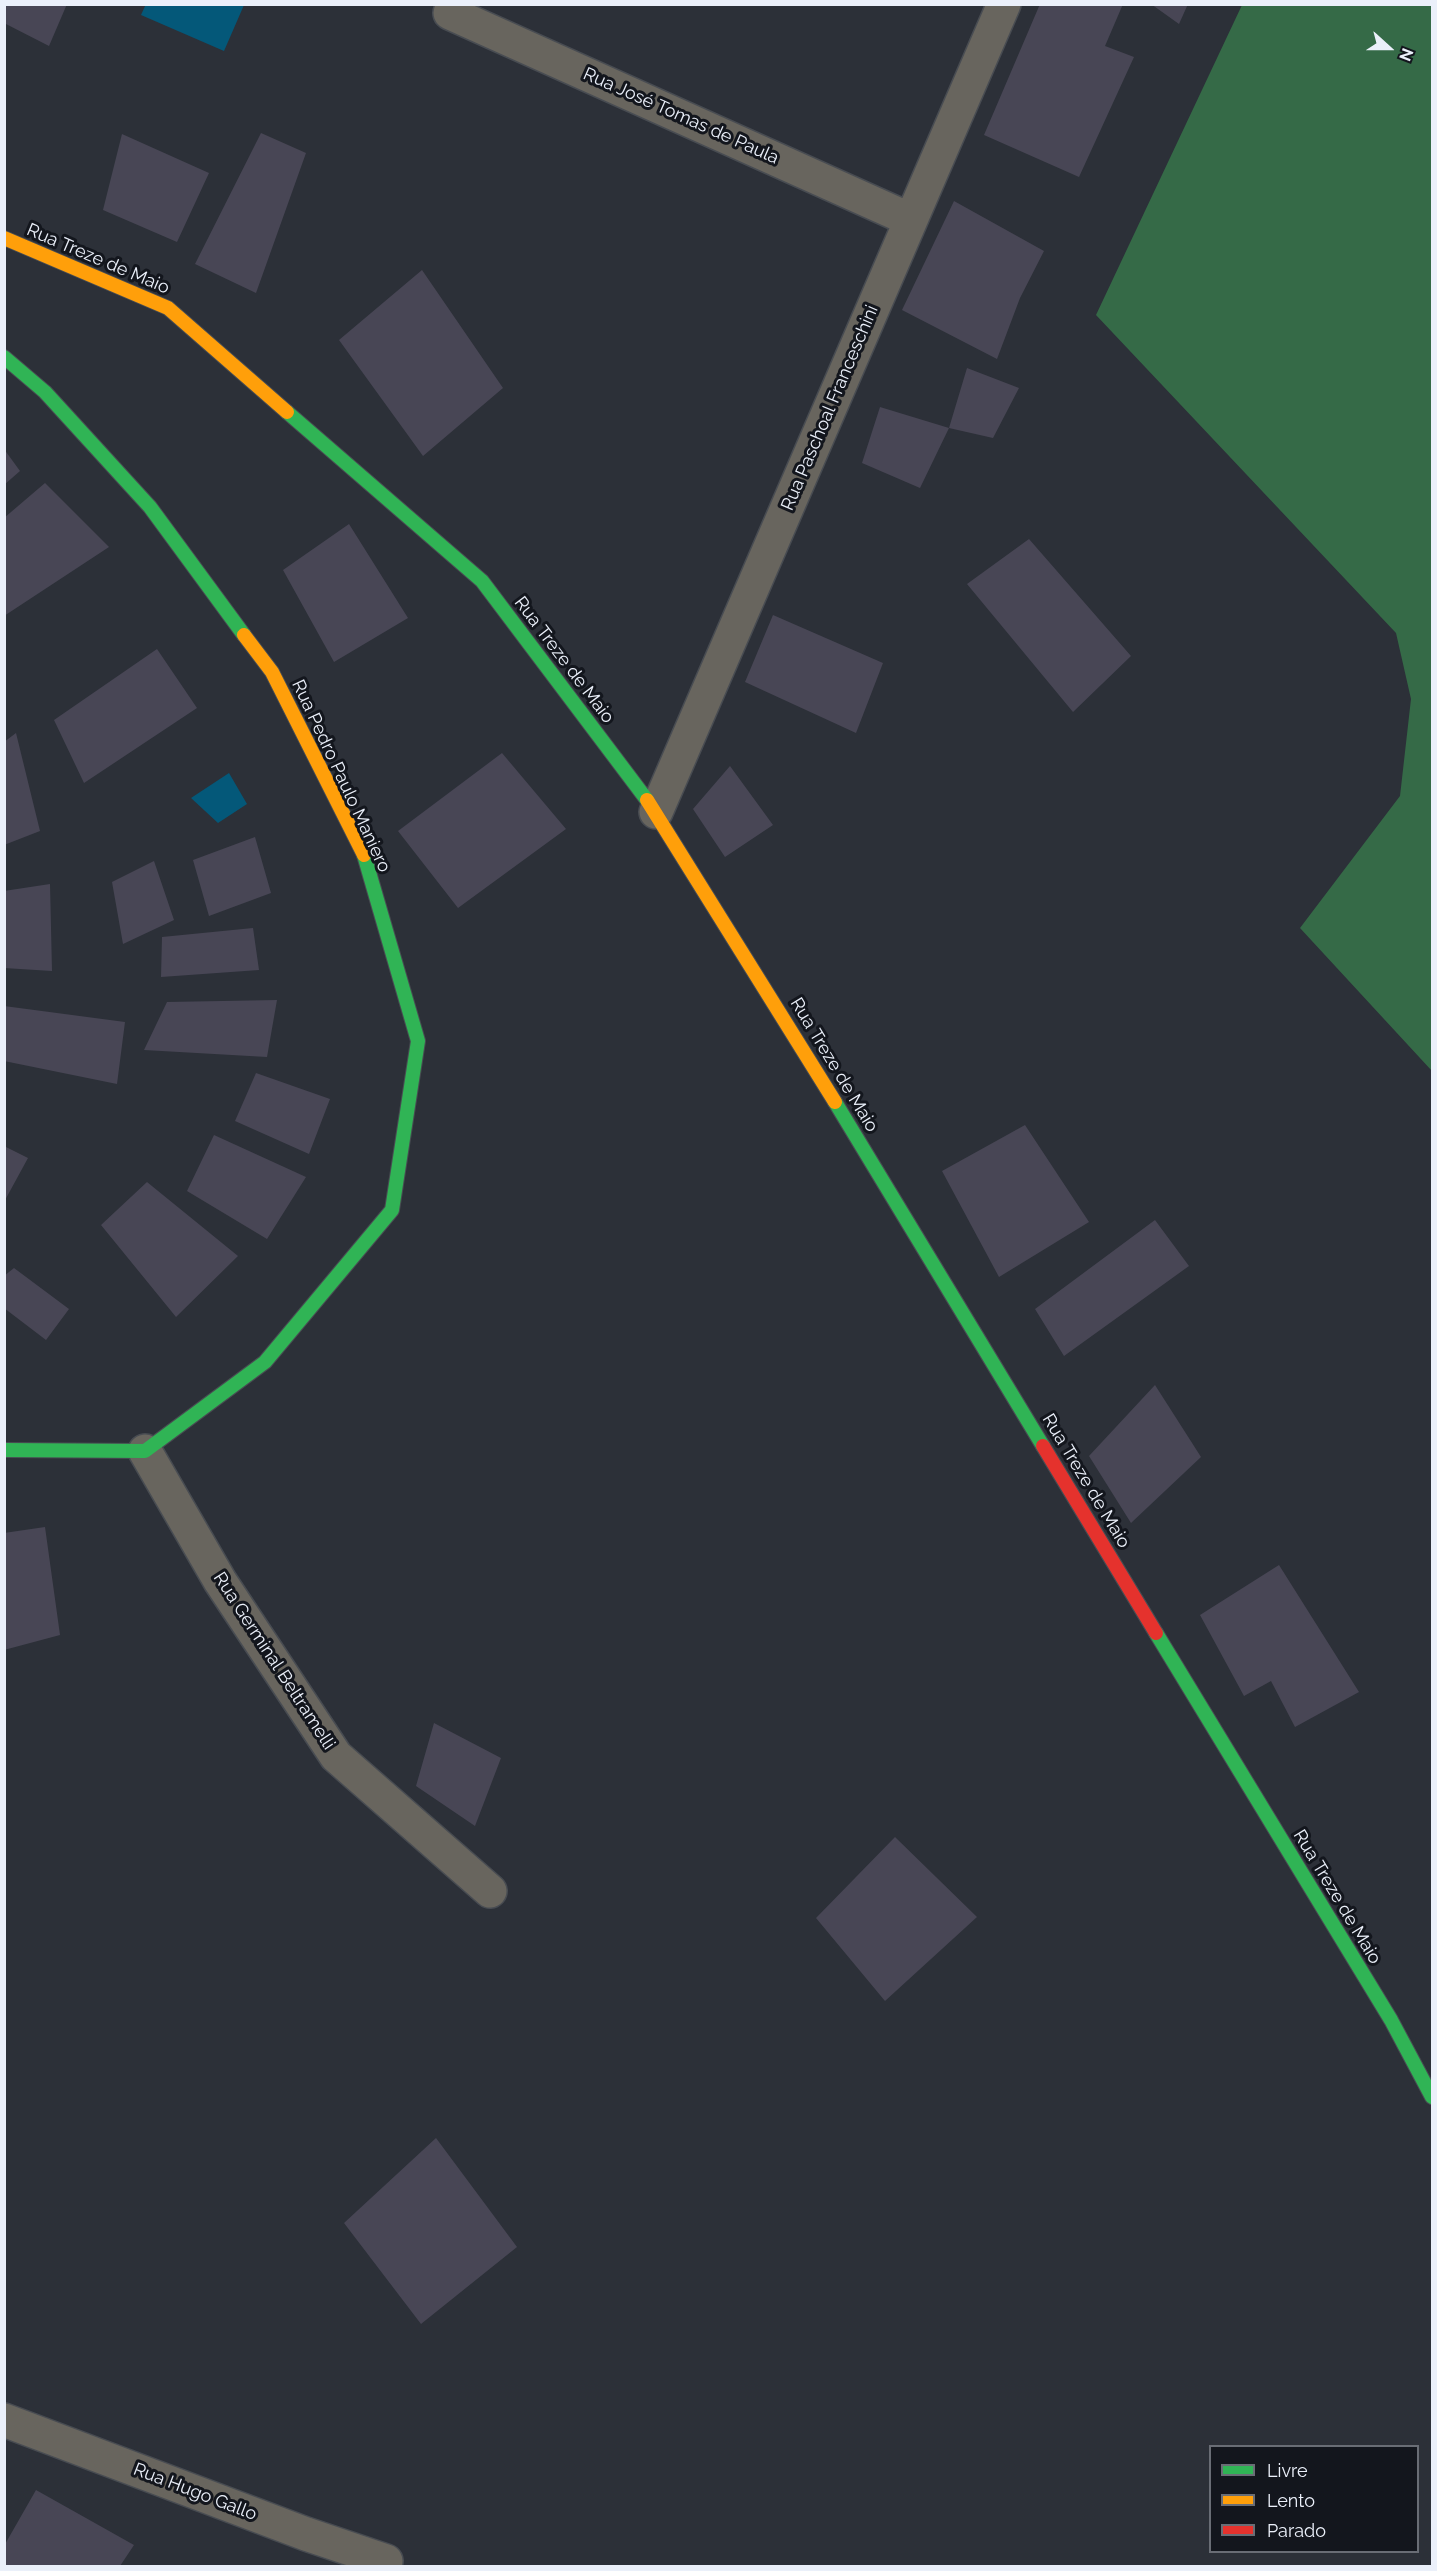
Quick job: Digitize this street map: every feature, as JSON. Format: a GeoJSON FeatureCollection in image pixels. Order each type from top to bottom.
{"type":"FeatureCollection","features":[{"type":"Feature","properties":{"kind":"street","name":"Rua Paschoal Franceschini"},"geometry":{"type":"LineString","coordinates":[[656,812],[1004,4]]}},
{"type":"Feature","properties":{"kind":"street","name":"Rua José Tomas de Paula"},"geometry":{"type":"LineString","coordinates":[[450,13],[911,220]]}},
{"type":"Feature","properties":{"kind":"street","name":"Rua Treze de Maio"},"geometry":{"type":"LineString","coordinates":[[4,238],[168,308],[482,581],[656,812],[783,1015],[1385,2010],[1432,2097]]}},
{"type":"Feature","properties":{"kind":"street","name":"Rua Pedro Paulo Maniero"},"geometry":{"type":"LineString","coordinates":[[4,357],[45,392],[150,507],[272,672],[368,864],[418,1041],[392,1210],[265,1362],[145,1451]]}},
{"type":"Feature","properties":{"kind":"street"},"geometry":{"type":"LineString","coordinates":[[4,1450],[145,1451]]}},
{"type":"Feature","properties":{"kind":"street","name":"Rua Germinal Beltramelli"},"geometry":{"type":"LineString","coordinates":[[145,1451],[220,1581],[336,1756],[490,1891]]}},
{"type":"Feature","properties":{"kind":"street","name":"Rua Hugo Gallo"},"geometry":{"type":"LineString","coordinates":[[4,2420],[306,2534],[386,2561]]}},
{"type":"Feature","properties":{"kind":"green space"},"geometry":{"type":"Polygon","coordinates":[[[1242,5],[1432,5],[1432,1071],[1300,928],[1400,796],[1411,699],[1396,633],[1096,315],[1242,5]]]}},
{"type":"Feature","properties":{"kind":"water"},"geometry":{"type":"Polygon","coordinates":[[[146,4],[244,5],[224,51],[141,15],[146,4]]]}},
{"type":"Feature","properties":{"kind":"water"},"geometry":{"type":"Polygon","coordinates":[[[229,773],[247,804],[218,823],[191,798],[229,773]]]}},
{"type":"Feature","properties":{"kind":"building"},"geometry":{"type":"Polygon","coordinates":[[[4,4],[67,4],[49,46],[4,23],[4,4]]]}},
{"type":"Feature","properties":{"kind":"building"},"geometry":{"type":"Polygon","coordinates":[[[1040,4],[1123,4],[1105,46],[1134,57],[1079,177],[984,135],[1040,4]]]}},
{"type":"Feature","properties":{"kind":"building"},"geometry":{"type":"Polygon","coordinates":[[[1151,4],[1188,4],[1179,24],[1151,4]]]}},
{"type":"Feature","properties":{"kind":"building"},"geometry":{"type":"Polygon","coordinates":[[[261,133],[306,153],[256,293],[195,264],[261,133]]]}},
{"type":"Feature","properties":{"kind":"building"},"geometry":{"type":"Polygon","coordinates":[[[122,134],[209,173],[177,242],[103,210],[122,134]]]}},
{"type":"Feature","properties":{"kind":"building"},"geometry":{"type":"Polygon","coordinates":[[[954,201],[1044,251],[1020,298],[997,359],[902,310],[954,201]]]}},
{"type":"Feature","properties":{"kind":"building"},"geometry":{"type":"Polygon","coordinates":[[[422,270],[503,388],[423,456],[339,340],[422,270]]]}},
{"type":"Feature","properties":{"kind":"building"},"geometry":{"type":"Polygon","coordinates":[[[967,368],[1019,388],[993,438],[949,428],[967,368]]]}},
{"type":"Feature","properties":{"kind":"building"},"geometry":{"type":"Polygon","coordinates":[[[880,407],[949,428],[920,488],[862,463],[880,407]]]}},
{"type":"Feature","properties":{"kind":"building"},"geometry":{"type":"Polygon","coordinates":[[[4,449],[20,471],[4,485],[4,449]]]}},
{"type":"Feature","properties":{"kind":"building"},"geometry":{"type":"Polygon","coordinates":[[[45,483],[109,547],[4,616],[4,518],[45,483]]]}},
{"type":"Feature","properties":{"kind":"building"},"geometry":{"type":"Polygon","coordinates":[[[349,524],[408,618],[334,662],[283,570],[349,524]]]}},
{"type":"Feature","properties":{"kind":"building"},"geometry":{"type":"Polygon","coordinates":[[[1029,539],[1131,656],[1073,712],[967,584],[1029,539]]]}},
{"type":"Feature","properties":{"kind":"building"},"geometry":{"type":"Polygon","coordinates":[[[773,615],[883,663],[856,733],[745,682],[773,615]]]}},
{"type":"Feature","properties":{"kind":"building"},"geometry":{"type":"Polygon","coordinates":[[[157,649],[197,708],[84,783],[54,720],[157,649]]]}},
{"type":"Feature","properties":{"kind":"building"},"geometry":{"type":"Polygon","coordinates":[[[16,733],[40,831],[4,845],[4,742],[16,733]]]}},
{"type":"Feature","properties":{"kind":"building"},"geometry":{"type":"Polygon","coordinates":[[[502,753],[566,829],[458,908],[398,831],[502,753]]]}},
{"type":"Feature","properties":{"kind":"building"},"geometry":{"type":"Polygon","coordinates":[[[730,766],[773,825],[725,857],[693,809],[730,766]]]}},
{"type":"Feature","properties":{"kind":"building"},"geometry":{"type":"Polygon","coordinates":[[[255,837],[271,893],[209,916],[193,860],[255,837]]]}},
{"type":"Feature","properties":{"kind":"building"},"geometry":{"type":"Polygon","coordinates":[[[154,861],[174,920],[123,944],[112,882],[154,861]]]}},
{"type":"Feature","properties":{"kind":"building"},"geometry":{"type":"Polygon","coordinates":[[[50,884],[52,971],[4,968],[4,891],[50,884]]]}},
{"type":"Feature","properties":{"kind":"building"},"geometry":{"type":"Polygon","coordinates":[[[253,928],[259,970],[161,977],[162,937],[253,928]]]}},
{"type":"Feature","properties":{"kind":"building"},"geometry":{"type":"Polygon","coordinates":[[[277,1000],[267,1057],[144,1050],[167,1002],[277,1000]]]}},
{"type":"Feature","properties":{"kind":"building"},"geometry":{"type":"Polygon","coordinates":[[[4,1006],[125,1022],[117,1084],[4,1061],[4,1006]]]}},
{"type":"Feature","properties":{"kind":"building"},"geometry":{"type":"Polygon","coordinates":[[[256,1073],[330,1099],[309,1154],[235,1121],[256,1073]]]}},
{"type":"Feature","properties":{"kind":"building"},"geometry":{"type":"Polygon","coordinates":[[[1025,1125],[1089,1222],[999,1277],[942,1171],[1025,1125]]]}},
{"type":"Feature","properties":{"kind":"building"},"geometry":{"type":"Polygon","coordinates":[[[214,1135],[306,1177],[267,1239],[187,1191],[214,1135]]]}},
{"type":"Feature","properties":{"kind":"building"},"geometry":{"type":"Polygon","coordinates":[[[4,1146],[28,1158],[4,1202],[4,1146]]]}},
{"type":"Feature","properties":{"kind":"building"},"geometry":{"type":"Polygon","coordinates":[[[147,1182],[238,1256],[176,1317],[101,1225],[147,1182]]]}},
{"type":"Feature","properties":{"kind":"building"},"geometry":{"type":"Polygon","coordinates":[[[1155,1220],[1189,1266],[1064,1356],[1035,1309],[1155,1220]]]}},
{"type":"Feature","properties":{"kind":"building"},"geometry":{"type":"Polygon","coordinates":[[[14,1268],[69,1309],[46,1340],[4,1308],[4,1276],[14,1268]]]}},
{"type":"Feature","properties":{"kind":"building"},"geometry":{"type":"Polygon","coordinates":[[[1155,1385],[1201,1457],[1131,1523],[1089,1456],[1155,1385]]]}},
{"type":"Feature","properties":{"kind":"building"},"geometry":{"type":"Polygon","coordinates":[[[45,1527],[60,1635],[4,1650],[4,1533],[45,1527]]]}},
{"type":"Feature","properties":{"kind":"building"},"geometry":{"type":"Polygon","coordinates":[[[1279,1565],[1359,1692],[1295,1727],[1271,1681],[1244,1696],[1200,1615],[1279,1565]]]}},
{"type":"Feature","properties":{"kind":"building"},"geometry":{"type":"Polygon","coordinates":[[[434,1723],[501,1758],[475,1826],[416,1786],[434,1723]]]}},
{"type":"Feature","properties":{"kind":"building"},"geometry":{"type":"Polygon","coordinates":[[[895,1837],[977,1917],[885,2001],[816,1918],[895,1837]]]}},
{"type":"Feature","properties":{"kind":"building"},"geometry":{"type":"Polygon","coordinates":[[[436,2138],[517,2247],[421,2324],[344,2223],[436,2138]]]}},
{"type":"Feature","properties":{"kind":"building"},"geometry":{"type":"Polygon","coordinates":[[[36,2490],[134,2545],[120,2566],[4,2566],[4,2546],[36,2490]]]}},
{"type":"Feature","properties":{"kind":"traffic: fast"},"geometry":{"type":"LineString","coordinates":[[4,357],[45,392],[150,507],[244,635]]}},
{"type":"Feature","properties":{"kind":"traffic: fast"},"geometry":{"type":"LineString","coordinates":[[287,412],[482,581],[647,800]]}},
{"type":"Feature","properties":{"kind":"traffic: fast"},"geometry":{"type":"LineString","coordinates":[[4,1450],[145,1451],[265,1362],[392,1210],[418,1041],[364,855]]}},
{"type":"Feature","properties":{"kind":"traffic: fast"},"geometry":{"type":"LineString","coordinates":[[835,1102],[1043,1446]]}},
{"type":"Feature","properties":{"kind":"traffic: fast"},"geometry":{"type":"LineString","coordinates":[[1156,1633],[1391,2020],[1432,2097]]}},
{"type":"Feature","properties":{"kind":"traffic: slow"},"geometry":{"type":"LineString","coordinates":[[4,238],[168,308],[287,412]]}},
{"type":"Feature","properties":{"kind":"traffic: slow"},"geometry":{"type":"LineString","coordinates":[[244,635],[272,672],[364,855]]}},
{"type":"Feature","properties":{"kind":"traffic: slow"},"geometry":{"type":"LineString","coordinates":[[647,800],[835,1102]]}},
{"type":"Feature","properties":{"kind":"traffic: jam"},"geometry":{"type":"LineString","coordinates":[[1043,1446],[1156,1633]]}}]}
